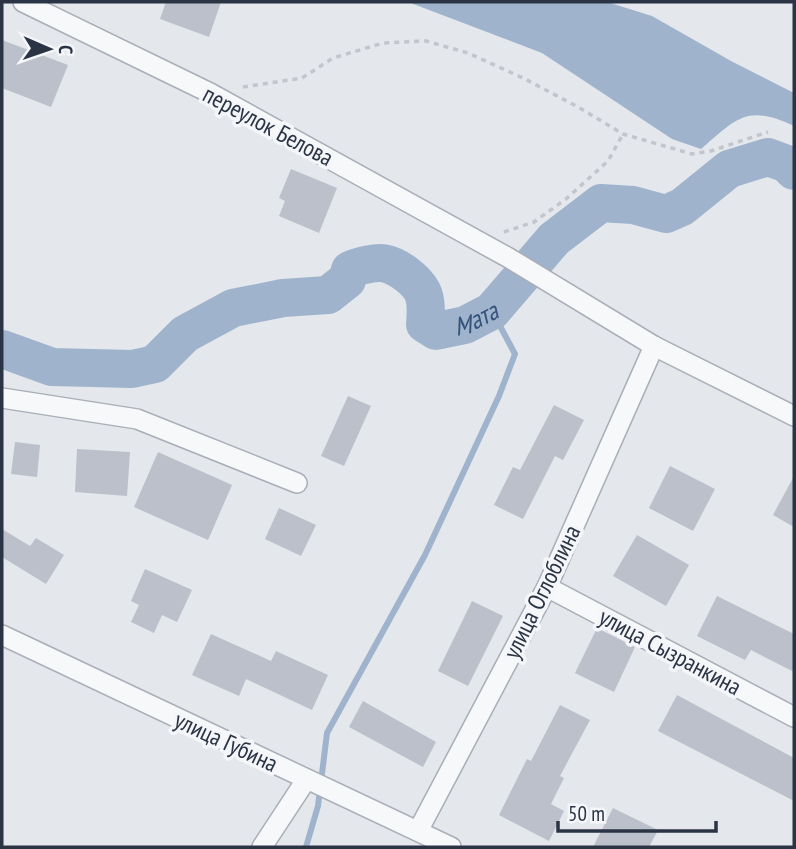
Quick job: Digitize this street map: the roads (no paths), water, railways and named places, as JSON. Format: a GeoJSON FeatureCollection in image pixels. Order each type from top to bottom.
{"type":"FeatureCollection","features":[{"type":"Feature","properties":{"kind":"street","name":"переулок Белова"},"geometry":{"type":"LineString","coordinates":[[23,2],[210,93],[509,258],[654,346]]}},
{"type":"Feature","properties":{"kind":"street"},"geometry":{"type":"LineString","coordinates":[[654,346],[794,416]]}},
{"type":"Feature","properties":{"kind":"street","name":"улица Оглоблина"},"geometry":{"type":"LineString","coordinates":[[418,831],[547,587],[654,346]]}},
{"type":"Feature","properties":{"kind":"street"},"geometry":{"type":"LineString","coordinates":[[2,398],[137,419],[297,483]]}},
{"type":"Feature","properties":{"kind":"street","name":"улица Сызранкина"},"geometry":{"type":"LineString","coordinates":[[547,587],[794,717]]}},
{"type":"Feature","properties":{"kind":"street","name":"улица Губина"},"geometry":{"type":"LineString","coordinates":[[2,635],[451,847]]}},
{"type":"Feature","properties":{"kind":"street"},"geometry":{"type":"LineString","coordinates":[[261,847],[306,780]]}},
{"type":"Feature","properties":{"kind":"water"},"geometry":{"type":"Polygon","coordinates":[[[408,2],[607,2],[652,16],[794,93],[794,126],[778,119],[753,115],[734,122],[701,149],[672,139],[542,53],[408,2]]]}},
{"type":"Feature","properties":{"kind":"waterway","name":"Мата"},"geometry":{"type":"LineString","coordinates":[[2,349],[52,367],[132,369],[155,364],[185,334],[233,308],[283,298],[328,295],[347,280],[350,270],[379,263],[397,268],[419,287],[424,295],[425,324],[436,331],[465,325],[492,311],[554,239],[601,203],[633,205],[666,214],[682,207],[729,169],[768,157],[787,164],[794,171]]}},
{"type":"Feature","properties":{"kind":"waterway"},"geometry":{"type":"LineString","coordinates":[[306,847],[318,806],[327,733],[425,555],[499,396],[515,354],[492,311]]}}]}
